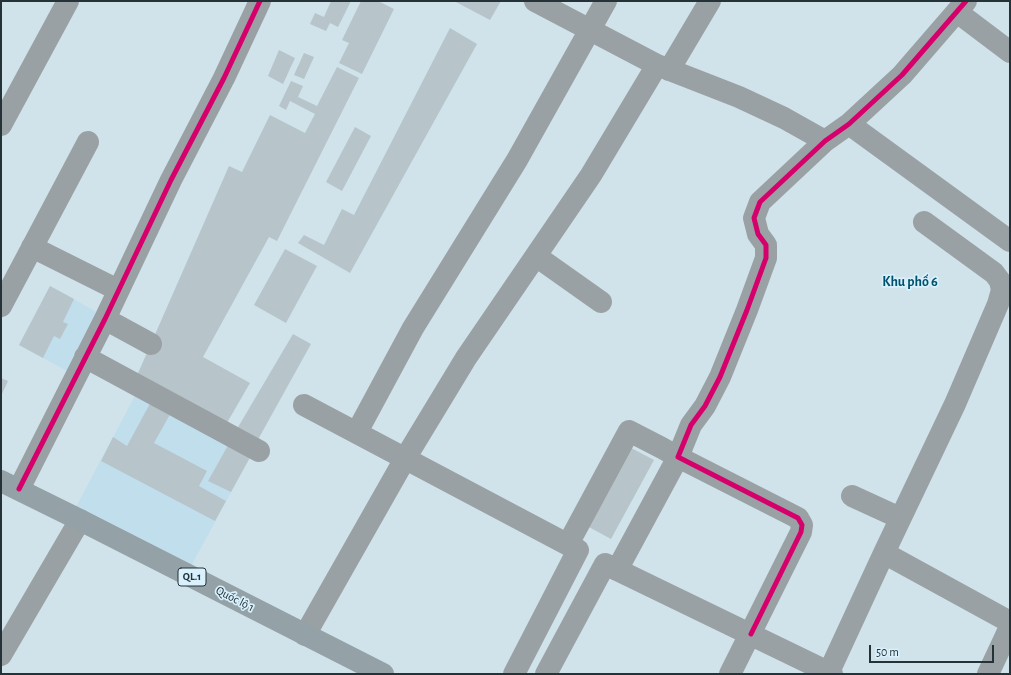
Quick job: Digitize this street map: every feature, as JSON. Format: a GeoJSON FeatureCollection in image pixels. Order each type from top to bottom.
{"type":"FeatureCollection","features":[{"type":"Feature","properties":{"kind":"highway","name":"Quốc lộ 1"},"geometry":{"type":"LineString","coordinates":[[10,485],[305,635],[357,668],[383,674]]}},
{"type":"Feature","properties":{"kind":"street"},"geometry":{"type":"LineString","coordinates":[[1,125],[9,92],[68,1]]}},
{"type":"Feature","properties":{"kind":"street"},"geometry":{"type":"LineString","coordinates":[[10,485],[85,358],[168,187],[224,78],[260,1]]}},
{"type":"Feature","properties":{"kind":"street"},"geometry":{"type":"LineString","coordinates":[[535,1],[663,68],[739,97],[784,118],[825,141]]}},
{"type":"Feature","properties":{"kind":"street"},"geometry":{"type":"LineString","coordinates":[[357,432],[413,328],[517,160],[606,1]]}},
{"type":"Feature","properties":{"kind":"street"},"geometry":{"type":"LineString","coordinates":[[305,635],[364,529],[466,358],[710,1]]}},
{"type":"Feature","properties":{"kind":"street"},"geometry":{"type":"LineString","coordinates":[[617,570],[678,457],[691,425],[705,406],[720,377],[747,310],[766,258],[766,245],[758,234],[754,218],[760,202],[825,141],[849,124],[902,75],[961,6],[1010,52]]}},
{"type":"Feature","properties":{"kind":"street"},"geometry":{"type":"LineString","coordinates":[[849,124],[1010,242]]}},
{"type":"Feature","properties":{"kind":"street"},"geometry":{"type":"LineString","coordinates":[[1,306],[88,142]]}},
{"type":"Feature","properties":{"kind":"street"},"geometry":{"type":"LineString","coordinates":[[546,674],[605,564],[830,673],[900,518],[955,404],[998,304],[1002,290],[1000,281],[994,273],[924,222]]}},
{"type":"Feature","properties":{"kind":"street"},"geometry":{"type":"LineString","coordinates":[[32,247],[118,290]]}},
{"type":"Feature","properties":{"kind":"street"},"geometry":{"type":"LineString","coordinates":[[536,256],[601,302]]}},
{"type":"Feature","properties":{"kind":"street"},"geometry":{"type":"LineString","coordinates":[[104,319],[151,344]]}},
{"type":"Feature","properties":{"kind":"street"},"geometry":{"type":"LineString","coordinates":[[85,358],[259,451]]}},
{"type":"Feature","properties":{"kind":"street"},"geometry":{"type":"LineString","coordinates":[[304,405],[406,457],[578,550],[514,674]]}},
{"type":"Feature","properties":{"kind":"street"},"geometry":{"type":"LineString","coordinates":[[568,544],[629,431],[798,518],[802,525],[802,532],[730,674]]}},
{"type":"Feature","properties":{"kind":"street"},"geometry":{"type":"LineString","coordinates":[[852,496],[900,518]]}},
{"type":"Feature","properties":{"kind":"street"},"geometry":{"type":"LineString","coordinates":[[1,655],[80,520]]}},
{"type":"Feature","properties":{"kind":"street"},"geometry":{"type":"LineString","coordinates":[[884,553],[1010,622]]}},
{"type":"Feature","properties":{"kind":"street"},"geometry":{"type":"LineString","coordinates":[[988,674],[1010,627]]}},
{"type":"Feature","properties":{"kind":"shaded area"},"geometry":{"type":"Polygon","coordinates":[[[50,286],[100,314],[71,373],[19,345],[50,286]]]}},
{"type":"Feature","properties":{"kind":"shaded area"},"geometry":{"type":"Polygon","coordinates":[[[138,390],[253,452],[191,566],[76,507],[138,390]]]}},
{"type":"Feature","properties":{"kind":"building"},"geometry":{"type":"Polygon","coordinates":[[[331,1],[351,1],[338,27],[330,23],[326,31],[310,24],[315,13],[324,17],[331,1]]]}},
{"type":"Feature","properties":{"kind":"building"},"geometry":{"type":"Polygon","coordinates":[[[361,1],[378,1],[394,9],[362,74],[339,63],[349,43],[342,40],[361,1]]]}},
{"type":"Feature","properties":{"kind":"building"},"geometry":{"type":"Polygon","coordinates":[[[454,1],[501,1],[490,20],[454,1]]]}},
{"type":"Feature","properties":{"kind":"building"},"geometry":{"type":"Polygon","coordinates":[[[450,28],[477,44],[350,273],[298,243],[304,235],[324,245],[342,209],[354,215],[450,28]]]}},
{"type":"Feature","properties":{"kind":"building"},"geometry":{"type":"Polygon","coordinates":[[[279,50],[295,58],[283,84],[268,76],[279,50]]]}},
{"type":"Feature","properties":{"kind":"building"},"geometry":{"type":"Polygon","coordinates":[[[304,53],[314,57],[304,79],[294,75],[304,53]]]}},
{"type":"Feature","properties":{"kind":"building"},"geometry":{"type":"Polygon","coordinates":[[[337,67],[359,78],[277,241],[269,237],[203,357],[250,383],[224,428],[135,380],[229,166],[242,172],[270,115],[305,133],[315,114],[290,101],[286,110],[279,106],[291,81],[303,86],[298,97],[317,106],[337,67]]]}},
{"type":"Feature","properties":{"kind":"building"},"geometry":{"type":"Polygon","coordinates":[[[355,127],[371,136],[342,191],[326,182],[355,127]]]}},
{"type":"Feature","properties":{"kind":"building"},"geometry":{"type":"Polygon","coordinates":[[[285,249],[317,266],[286,323],[254,305],[285,249]]]}},
{"type":"Feature","properties":{"kind":"building"},"geometry":{"type":"Polygon","coordinates":[[[50,286],[74,299],[63,322],[68,324],[60,339],[54,336],[43,358],[19,345],[50,286]]]}},
{"type":"Feature","properties":{"kind":"building"},"geometry":{"type":"Polygon","coordinates":[[[293,334],[311,344],[255,445],[234,434],[293,334]]]}},
{"type":"Feature","properties":{"kind":"building"},"geometry":{"type":"Polygon","coordinates":[[[1,378],[8,381],[1,396],[1,378]]]}},
{"type":"Feature","properties":{"kind":"building"},"geometry":{"type":"Polygon","coordinates":[[[153,398],[173,409],[154,443],[207,471],[199,486],[226,501],[215,521],[101,461],[113,437],[127,446],[153,398]]]}},
{"type":"Feature","properties":{"kind":"building"},"geometry":{"type":"Polygon","coordinates":[[[231,440],[253,452],[231,492],[208,481],[231,440]]]}},
{"type":"Feature","properties":{"kind":"building"},"geometry":{"type":"Polygon","coordinates":[[[618,441],[654,460],[611,539],[574,519],[618,441]]]}},
{"type":"Feature","properties":{"kind":"cycle path"},"geometry":{"type":"LineString","coordinates":[[19,489],[105,319],[171,180],[224,78],[260,1]]}},
{"type":"Feature","properties":{"kind":"cycle path"},"geometry":{"type":"LineString","coordinates":[[751,634],[801,532],[802,525],[798,518],[678,457],[691,425],[705,406],[720,377],[766,258],[766,245],[758,234],[754,218],[760,202],[825,141],[849,124],[902,75],[966,1]]}},
{"type":"Feature","properties":{"kind":"district","name":"Khu phố 6"},"geometry":{"type":"Point","coordinates":[910,282]}}]}
